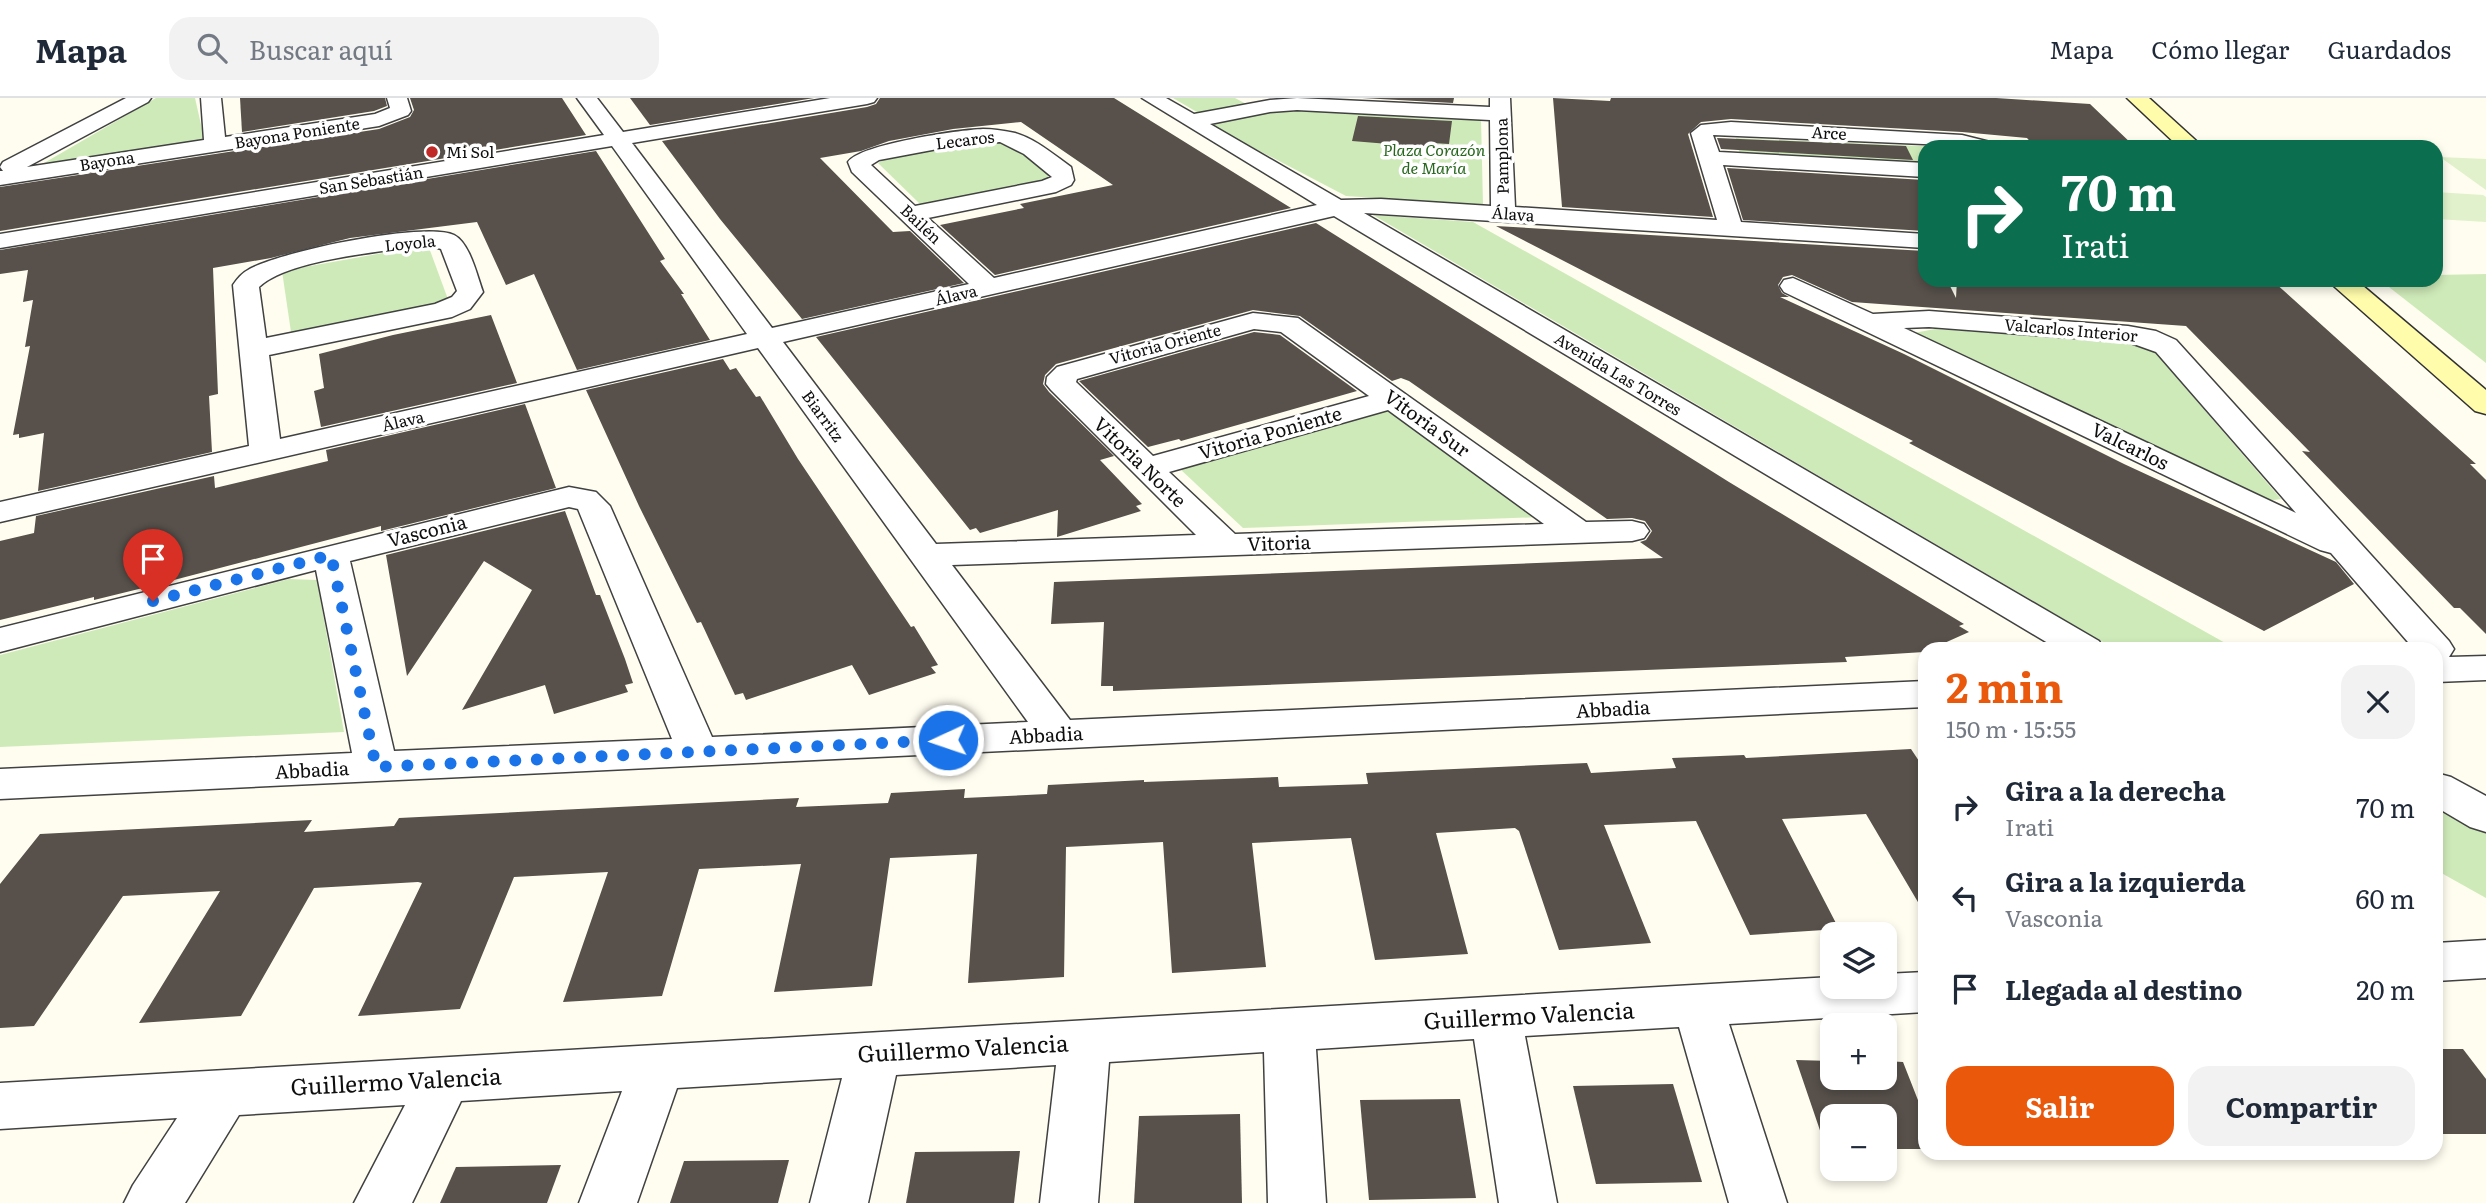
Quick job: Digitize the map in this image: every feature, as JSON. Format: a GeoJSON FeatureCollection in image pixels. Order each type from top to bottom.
{"type":"FeatureCollection","features":[{"type":"Feature","properties":{"kind":"main road"},"geometry":{"type":"LineString","coordinates":[[2137,98],[2184,140]]}},
{"type":"Feature","properties":{"kind":"main road"},"geometry":{"type":"LineString","coordinates":[[2348,287],[2486,405]]}},
{"type":"Feature","properties":{"kind":"street"},"geometry":{"type":"LineString","coordinates":[[0,173],[141,98]]}},
{"type":"Feature","properties":{"kind":"street"},"geometry":{"type":"LineString","coordinates":[[211,98],[215,145]]}},
{"type":"Feature","properties":{"kind":"street","name":"Bayona Poniente"},"geometry":{"type":"LineString","coordinates":[[215,145],[379,120],[401,111],[397,98]]}},
{"type":"Feature","properties":{"kind":"street","name":"Biarritz"},"geometry":{"type":"LineString","coordinates":[[587,98],[1059,735]]}},
{"type":"Feature","properties":{"kind":"street","name":"San Sebastián"},"geometry":{"type":"LineString","coordinates":[[0,241],[618,139],[787,104],[867,98]]}},
{"type":"Feature","properties":{"kind":"street","name":"Avenida Las Torres"},"geometry":{"type":"LineString","coordinates":[[1152,98],[2073,642]]}},
{"type":"Feature","properties":{"kind":"street"},"geometry":{"type":"LineString","coordinates":[[1191,121],[1288,104],[1501,106]]}},
{"type":"Feature","properties":{"kind":"street","name":"Pamplona"},"geometry":{"type":"LineString","coordinates":[[1501,106],[1503,214]]}},
{"type":"Feature","properties":{"kind":"street","name":"Arce"},"geometry":{"type":"LineString","coordinates":[[1731,228],[1702,134],[1708,129],[1723,127],[1945,140]]}},
{"type":"Feature","properties":{"kind":"street","name":"Lecaros"},"geometry":{"type":"LineString","coordinates":[[862,159],[974,136],[996,135],[1015,140],[1064,175],[1060,183],[1048,187],[911,214]]}},
{"type":"Feature","properties":{"kind":"street","name":"Bayona"},"geometry":{"type":"LineString","coordinates":[[0,178],[215,145]]}},
{"type":"Feature","properties":{"kind":"street","name":"Arce"},"geometry":{"type":"LineString","coordinates":[[1710,158],[1918,170]]}},
{"type":"Feature","properties":{"kind":"street","name":"Bailén"},"geometry":{"type":"LineString","coordinates":[[862,159],[860,167],[988,287]]}},
{"type":"Feature","properties":{"kind":"street","name":"Álava"},"geometry":{"type":"LineString","coordinates":[[0,512],[1337,208],[1371,205],[1918,240]]}},
{"type":"Feature","properties":{"kind":"street","name":"Loyola"},"geometry":{"type":"LineString","coordinates":[[254,348],[430,314],[461,303],[470,292],[452,245],[438,239],[417,240],[290,261],[258,272],[246,285],[266,452]]}},
{"type":"Feature","properties":{"kind":"street","name":"Valcarlos"},"geometry":{"type":"LineString","coordinates":[[1793,286],[2346,550],[2431,642]]}},
{"type":"Feature","properties":{"kind":"street","name":"Valcarlos Interior"},"geometry":{"type":"LineString","coordinates":[[1870,322],[1894,319],[1942,320],[2128,334],[2161,342],[2346,550]]}},
{"type":"Feature","properties":{"kind":"street","name":"Vitoria Oriente"},"geometry":{"type":"LineString","coordinates":[[1062,377],[1073,369],[1106,360],[1245,323],[1271,321]]}},
{"type":"Feature","properties":{"kind":"street","name":"Vitoria Sur"},"geometry":{"type":"LineString","coordinates":[[1271,321],[1295,327],[1579,533]]}},
{"type":"Feature","properties":{"kind":"street","name":"Vitoria Norte"},"geometry":{"type":"LineString","coordinates":[[1062,377],[1061,384],[1226,545]]}},
{"type":"Feature","properties":{"kind":"street","name":"Vitoria Poniente"},"geometry":{"type":"LineString","coordinates":[[1146,468],[1393,399]]}},
{"type":"Feature","properties":{"kind":"street","name":"Vasconia"},"geometry":{"type":"LineString","coordinates":[[0,640],[552,499],[579,497],[588,501],[698,752]]}},
{"type":"Feature","properties":{"kind":"street","name":"Vitoria"},"geometry":{"type":"LineString","coordinates":[[926,555],[1632,531]]}},
{"type":"Feature","properties":{"kind":"street"},"geometry":{"type":"LineString","coordinates":[[331,555],[376,767]]}},
{"type":"Feature","properties":{"kind":"street","name":"Abbadia"},"geometry":{"type":"LineString","coordinates":[[0,784],[1918,694]]}},
{"type":"Feature","properties":{"kind":"street"},"geometry":{"type":"LineString","coordinates":[[2443,792],[2486,816]]}},
{"type":"Feature","properties":{"kind":"street"},"geometry":{"type":"LineString","coordinates":[[2443,962],[2486,959]]}},
{"type":"Feature","properties":{"kind":"street","name":"Guillermo Valencia"},"geometry":{"type":"LineString","coordinates":[[0,1106],[1918,992]]}},
{"type":"Feature","properties":{"kind":"street"},"geometry":{"type":"LineString","coordinates":[[1698,1006],[1758,1203]]}},
{"type":"Feature","properties":{"kind":"street"},"geometry":{"type":"LineString","coordinates":[[1496,1018],[1528,1203]]}},
{"type":"Feature","properties":{"kind":"street"},"geometry":{"type":"LineString","coordinates":[[1289,1030],[1297,1203]]}},
{"type":"Feature","properties":{"kind":"street"},"geometry":{"type":"LineString","coordinates":[[1069,1203],[1085,1042]]}},
{"type":"Feature","properties":{"kind":"street"},"geometry":{"type":"LineString","coordinates":[[839,1203],[874,1055]]}},
{"type":"Feature","properties":{"kind":"street"},"geometry":{"type":"LineString","coordinates":[[608,1203],[658,1067]]}},
{"type":"Feature","properties":{"kind":"street"},"geometry":{"type":"LineString","coordinates":[[383,1203],[445,1079]]}},
{"type":"Feature","properties":{"kind":"street"},"geometry":{"type":"LineString","coordinates":[[153,1203],[224,1092]]}},
{"type":"Feature","properties":{"kind":"green space"},"geometry":{"type":"Polygon","coordinates":[[[156,98],[195,98],[204,138],[193,143],[39,166],[156,98]]]}},
{"type":"Feature","properties":{"kind":"green space"},"geometry":{"type":"Polygon","coordinates":[[[1173,98],[1235,98],[1250,106],[1202,115],[1173,98]]]}},
{"type":"Feature","properties":{"kind":"green space","name":"Plaza Corazón de María"},"geometry":{"type":"Polygon","coordinates":[[[1290,109],[1481,119],[1483,205],[1346,196],[1208,124],[1290,109]]]}},
{"type":"Feature","properties":{"kind":"green space"},"geometry":{"type":"Polygon","coordinates":[[[1736,138],[1918,146],[1918,162],[1740,155],[1736,138]]]}},
{"type":"Feature","properties":{"kind":"green space"},"geometry":{"type":"Polygon","coordinates":[[[991,139],[1005,139],[1050,175],[1042,183],[934,205],[920,204],[878,163],[887,158],[991,139]]]}},
{"type":"Feature","properties":{"kind":"green space"},"geometry":{"type":"Polygon","coordinates":[[[2443,157],[2486,159],[2486,190],[2443,159],[2443,157]]]}},
{"type":"Feature","properties":{"kind":"green space"},"geometry":{"type":"Polygon","coordinates":[[[2443,192],[2486,197],[2486,222],[2443,219],[2443,192]]]}},
{"type":"Feature","properties":{"kind":"green space"},"geometry":{"type":"Polygon","coordinates":[[[1373,215],[1473,222],[2223,642],[2103,642],[1373,215]]]}},
{"type":"Feature","properties":{"kind":"green space"},"geometry":{"type":"Polygon","coordinates":[[[428,245],[449,302],[291,332],[282,271],[428,245]]]}},
{"type":"Feature","properties":{"kind":"green space"},"geometry":{"type":"Polygon","coordinates":[[[2486,274],[2486,363],[2389,287],[2443,287],[2443,275],[2486,274]]]}},
{"type":"Feature","properties":{"kind":"green space"},"geometry":{"type":"Polygon","coordinates":[[[1935,329],[2133,342],[2153,350],[2281,499],[2267,501],[1914,333],[1935,329]]]}},
{"type":"Feature","properties":{"kind":"green space"},"geometry":{"type":"Polygon","coordinates":[[[1385,408],[1541,517],[1243,528],[1179,468],[1385,408]]]}},
{"type":"Feature","properties":{"kind":"green space"},"geometry":{"type":"Polygon","coordinates":[[[289,579],[317,580],[344,732],[0,747],[0,655],[289,579]]]}},
{"type":"Feature","properties":{"kind":"green space"},"geometry":{"type":"Polygon","coordinates":[[[2443,808],[2486,832],[2486,898],[2443,874],[2443,808]]]}},
{"type":"Feature","properties":{"kind":"building"},"geometry":{"type":"Polygon","coordinates":[[[240,98],[385,98],[387,106],[374,111],[242,132],[240,98]]]}},
{"type":"Feature","properties":{"kind":"building"},"geometry":{"type":"Polygon","coordinates":[[[410,98],[562,98],[586,135],[0,231],[0,187],[379,129],[410,117],[414,110],[410,98]]]}},
{"type":"Feature","properties":{"kind":"building"},"geometry":{"type":"Polygon","coordinates":[[[630,98],[814,98],[650,125],[630,98]]]}},
{"type":"Feature","properties":{"kind":"building"},"geometry":{"type":"Polygon","coordinates":[[[880,98],[1114,98],[1291,208],[995,275],[940,225],[1024,208],[1020,204],[1113,185],[1021,122],[953,129],[889,141],[861,151],[820,158],[893,232],[910,231],[964,283],[802,319],[720,219],[662,141],[867,107],[876,104],[880,98]]]}},
{"type":"Feature","properties":{"kind":"building"},"geometry":{"type":"Polygon","coordinates":[[[1362,98],[1454,98],[1453,103],[1362,98]]]}},
{"type":"Feature","properties":{"kind":"building"},"geometry":{"type":"Polygon","coordinates":[[[1553,98],[1610,101],[1611,98],[1996,98],[2090,104],[2128,140],[2029,140],[1962,132],[1731,119],[1701,122],[1688,134],[1713,217],[1562,207],[1553,98]]]}},
{"type":"Feature","properties":{"kind":"building"},"geometry":{"type":"Polygon","coordinates":[[[1358,116],[1452,121],[1449,144],[1432,143],[1425,147],[1352,141],[1358,116]]]}},
{"type":"Feature","properties":{"kind":"building"},"geometry":{"type":"Polygon","coordinates":[[[1717,138],[1906,146],[1913,160],[1721,149],[1717,138]]]}},
{"type":"Feature","properties":{"kind":"building"},"geometry":{"type":"Polygon","coordinates":[[[596,151],[665,259],[660,261],[684,294],[681,294],[710,340],[577,370],[534,274],[506,285],[477,222],[350,238],[271,258],[213,268],[218,394],[209,396],[212,452],[38,491],[44,433],[19,438],[19,434],[13,435],[30,346],[25,347],[33,300],[23,302],[28,270],[0,274],[0,250],[596,151]]]}},
{"type":"Feature","properties":{"kind":"building"},"geometry":{"type":"Polygon","coordinates":[[[1727,168],[1918,180],[1918,231],[1743,220],[1727,168]]]}},
{"type":"Feature","properties":{"kind":"building"},"geometry":{"type":"Polygon","coordinates":[[[1316,223],[1729,482],[1964,624],[1959,626],[1969,632],[1947,642],[1918,642],[1918,652],[1845,657],[1847,662],[1113,691],[1113,686],[1101,686],[1104,622],[1051,624],[1054,582],[1663,558],[1640,542],[1646,540],[1652,531],[1645,521],[1632,518],[1607,519],[1409,381],[1401,378],[1392,381],[1300,316],[1253,310],[1056,364],[1045,375],[1043,384],[1049,392],[1114,456],[1100,460],[1142,504],[1136,506],[1141,511],[1057,537],[1058,510],[980,533],[976,528],[970,530],[816,337],[1316,223]]]}},
{"type":"Feature","properties":{"kind":"building"},"geometry":{"type":"Polygon","coordinates":[[[1496,226],[1918,251],[1918,287],[1950,287],[1956,298],[1957,287],[2280,287],[2476,464],[2470,464],[2486,480],[2486,634],[2460,608],[2454,608],[2302,451],[2310,452],[2186,326],[1852,302],[1792,275],[1783,277],[1778,285],[1782,293],[1789,297],[1780,297],[1904,354],[2124,464],[2336,562],[2354,584],[2264,631],[1909,443],[1913,441],[1496,226]]]}},
{"type":"Feature","properties":{"kind":"building"},"geometry":{"type":"Polygon","coordinates":[[[491,315],[517,383],[321,427],[314,391],[324,388],[319,354],[393,335],[491,315]]]}},
{"type":"Feature","properties":{"kind":"building"},"geometry":{"type":"Polygon","coordinates":[[[1254,332],[1280,335],[1357,391],[1181,441],[1179,439],[1148,447],[1079,381],[1254,332]]]}},
{"type":"Feature","properties":{"kind":"building"},"geometry":{"type":"Polygon","coordinates":[[[723,359],[730,370],[736,368],[756,397],[760,396],[798,459],[911,627],[914,626],[938,665],[931,667],[936,673],[869,695],[852,665],[746,700],[743,693],[735,695],[701,622],[697,623],[639,506],[586,390],[723,359]]]}},
{"type":"Feature","properties":{"kind":"building"},"geometry":{"type":"Polygon","coordinates":[[[525,404],[556,488],[381,531],[381,526],[151,586],[0,620],[0,541],[34,533],[36,516],[214,476],[215,488],[328,461],[326,450],[525,404]]]}},
{"type":"Feature","properties":{"kind":"building"},"geometry":{"type":"Polygon","coordinates":[[[565,511],[596,595],[600,595],[625,659],[633,683],[625,685],[628,692],[554,714],[545,685],[462,710],[532,590],[484,561],[407,676],[386,555],[565,511]]]}},
{"type":"Feature","properties":{"kind":"building"},"geometry":{"type":"Polygon","coordinates":[[[1911,749],[1918,760],[1918,902],[1866,814],[1782,819],[1835,922],[1820,922],[1820,930],[1750,935],[1696,821],[1604,825],[1651,943],[1559,950],[1519,831],[1515,828],[1436,833],[1468,954],[1375,960],[1351,838],[1252,843],[1266,967],[1172,973],[1163,842],[1066,847],[1064,977],[968,983],[977,854],[890,858],[872,986],[774,992],[801,864],[699,869],[662,996],[563,1002],[608,872],[514,877],[460,1009],[358,1016],[422,883],[314,888],[241,1016],[139,1023],[220,891],[123,896],[34,1026],[0,1028],[0,884],[40,834],[312,820],[304,832],[394,826],[399,818],[799,798],[796,807],[888,803],[891,793],[965,789],[964,798],[1047,794],[1048,785],[1144,780],[1278,777],[1279,787],[1368,784],[1366,773],[1587,763],[1591,773],[1676,768],[1672,758],[1744,755],[1746,758],[1911,749]]]}},
{"type":"Feature","properties":{"kind":"building"},"geometry":{"type":"Polygon","coordinates":[[[2443,1049],[2463,1049],[2486,1079],[2486,1134],[2443,1134],[2443,1049]]]}},
{"type":"Feature","properties":{"kind":"building"},"geometry":{"type":"Polygon","coordinates":[[[1796,1060],[1820,1061],[1820,1090],[1897,1090],[1897,1062],[1903,1062],[1918,1100],[1918,1149],[1897,1149],[1897,1104],[1820,1104],[1820,1130],[1796,1060]]]}},
{"type":"Feature","properties":{"kind":"building"},"geometry":{"type":"Polygon","coordinates":[[[1673,1084],[1702,1182],[1596,1184],[1573,1086],[1673,1084]]]}},
{"type":"Feature","properties":{"kind":"building"},"geometry":{"type":"Polygon","coordinates":[[[1460,1099],[1476,1198],[1369,1200],[1360,1100],[1460,1099]]]}},
{"type":"Feature","properties":{"kind":"building"},"geometry":{"type":"Polygon","coordinates":[[[1240,1114],[1242,1203],[1134,1203],[1139,1116],[1240,1114]]]}},
{"type":"Feature","properties":{"kind":"building"},"geometry":{"type":"Polygon","coordinates":[[[1020,1151],[1014,1203],[906,1203],[915,1152],[1020,1151]]]}},
{"type":"Feature","properties":{"kind":"building"},"geometry":{"type":"Polygon","coordinates":[[[789,1160],[778,1203],[670,1203],[684,1161],[789,1160]]]}},
{"type":"Feature","properties":{"kind":"building"},"geometry":{"type":"Polygon","coordinates":[[[561,1165],[547,1203],[440,1203],[456,1167],[561,1165]]]}},
{"type":"Feature","properties":{"kind":"place","name":"Mi Sol"},"geometry":{"type":"Point","coordinates":[432,152]}},
{"type":"Feature","properties":{"kind":"route"},"geometry":{"type":"LineString","coordinates":[[153,601],[331,555],[376,767],[948,740]]}}]}
